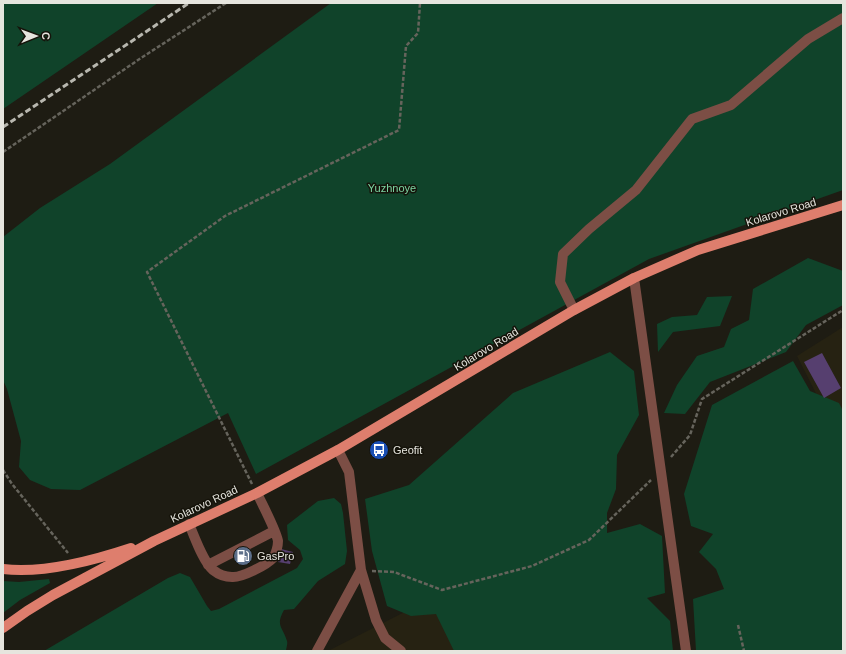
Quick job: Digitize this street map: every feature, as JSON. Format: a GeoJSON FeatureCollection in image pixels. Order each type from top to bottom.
{"type":"FeatureCollection","features":[{"type":"Feature","properties":{"kind":"main road","name":"Kolarovo Road"},"geometry":{"type":"LineString","coordinates":[[3,628],[53,595],[154,540],[256,493],[338,450],[574,310],[634,278],[698,250],[843,205]]}},
{"type":"Feature","properties":{"kind":"main road","name":"Kolarovo Road"},"geometry":{"type":"LineString","coordinates":[[3,569],[28,569],[94,560],[154,540]]}},
{"type":"Feature","properties":{"kind":"lane"},"geometry":{"type":"LineString","coordinates":[[574,310],[560,282],[563,254],[636,190],[692,119],[732,105],[808,39],[843,18]]}},
{"type":"Feature","properties":{"kind":"lane"},"geometry":{"type":"LineString","coordinates":[[634,278],[686,651]]}},
{"type":"Feature","properties":{"kind":"lane"},"geometry":{"type":"LineString","coordinates":[[338,450],[348,472],[361,570],[379,626],[385,638],[401,651]]}},
{"type":"Feature","properties":{"kind":"lane"},"geometry":{"type":"LineString","coordinates":[[188,524],[208,565],[213,570],[222,575],[233,578],[242,576],[269,562],[274,557],[277,550],[278,540],[256,493]]}},
{"type":"Feature","properties":{"kind":"lane"},"geometry":{"type":"LineString","coordinates":[[208,565],[274,531]]}},
{"type":"Feature","properties":{"kind":"lane"},"geometry":{"type":"LineString","coordinates":[[317,651],[361,570]]}},
{"type":"Feature","properties":{"kind":"path"},"geometry":{"type":"LineString","coordinates":[[3,152],[135,62],[226,3]]}},
{"type":"Feature","properties":{"kind":"path"},"geometry":{"type":"LineString","coordinates":[[256,493],[147,272],[225,216],[399,130],[406,46],[418,33],[420,3]]}},
{"type":"Feature","properties":{"kind":"path"},"geometry":{"type":"LineString","coordinates":[[361,570],[394,572],[442,590],[532,566],[589,540],[660,470],[690,435],[702,399],[843,310]]}},
{"type":"Feature","properties":{"kind":"path"},"geometry":{"type":"LineString","coordinates":[[3,470],[12,484],[76,563]]}},
{"type":"Feature","properties":{"kind":"path"},"geometry":{"type":"LineString","coordinates":[[738,625],[744,651]]}},
{"type":"Feature","properties":{"kind":"shaded area"},"geometry":{"type":"Polygon","coordinates":[[[843,327],[843,443],[835,431],[797,356],[843,327]]]}},
{"type":"Feature","properties":{"kind":"shaded area"},"geometry":{"type":"Polygon","coordinates":[[[436,596],[462,651],[328,651],[436,596]]]}},
{"type":"Feature","properties":{"kind":"green space"},"geometry":{"type":"Polygon","coordinates":[[[3,3],[158,3],[3,109],[3,3]]]}},
{"type":"Feature","properties":{"kind":"green space","name":"Yuzhnoye"},"geometry":{"type":"Polygon","coordinates":[[[331,3],[843,3],[843,190],[649,259],[256,474],[228,413],[80,490],[51,489],[30,480],[19,467],[21,441],[7,389],[3,380],[3,237],[40,208],[110,164],[331,3]]]}},
{"type":"Feature","properties":{"kind":"green space"},"geometry":{"type":"Polygon","coordinates":[[[808,258],[843,271],[843,305],[806,325],[786,352],[710,382],[685,414],[664,413],[677,385],[697,356],[724,347],[731,329],[749,320],[753,289],[808,258]]]}},
{"type":"Feature","properties":{"kind":"green space"},"geometry":{"type":"Polygon","coordinates":[[[732,296],[720,326],[673,332],[658,352],[657,324],[672,317],[697,315],[707,297],[732,296]]]}},
{"type":"Feature","properties":{"kind":"green space"},"geometry":{"type":"Polygon","coordinates":[[[610,352],[634,371],[639,415],[617,455],[616,489],[607,513],[607,533],[640,524],[662,536],[665,593],[647,598],[670,621],[673,651],[454,651],[436,614],[411,616],[387,606],[372,551],[365,499],[409,485],[513,393],[610,352]]]}},
{"type":"Feature","properties":{"kind":"green space"},"geometry":{"type":"Polygon","coordinates":[[[793,361],[810,391],[839,403],[843,411],[843,651],[696,651],[693,599],[724,589],[716,569],[699,552],[713,534],[691,526],[684,494],[712,405],[793,361]]]}},
{"type":"Feature","properties":{"kind":"green space"},"geometry":{"type":"Polygon","coordinates":[[[334,498],[341,504],[343,513],[347,551],[345,564],[318,581],[294,609],[284,610],[281,615],[280,623],[287,641],[286,651],[44,651],[168,578],[180,573],[190,577],[211,611],[219,609],[297,568],[303,559],[300,550],[288,540],[287,525],[318,501],[334,498]]]}},
{"type":"Feature","properties":{"kind":"green space"},"geometry":{"type":"Polygon","coordinates":[[[49,579],[50,583],[20,600],[3,613],[3,581],[19,582],[49,579]]]}},
{"type":"Feature","properties":{"kind":"building"},"geometry":{"type":"Polygon","coordinates":[[[822,353],[841,388],[824,398],[804,362],[822,353]]]}},
{"type":"Feature","properties":{"kind":"building"},"geometry":{"type":"Polygon","coordinates":[[[281,549],[293,552],[290,564],[278,562],[281,549]]]}},
{"type":"Feature","properties":{"kind":"railway"},"geometry":{"type":"LineString","coordinates":[[3,127],[189,3]]}},
{"type":"Feature","properties":{"kind":"place","name":"Geofit"},"geometry":{"type":"Point","coordinates":[379,450]}},
{"type":"Feature","properties":{"kind":"place","name":"GasPro"},"geometry":{"type":"Point","coordinates":[243,556]}}]}
